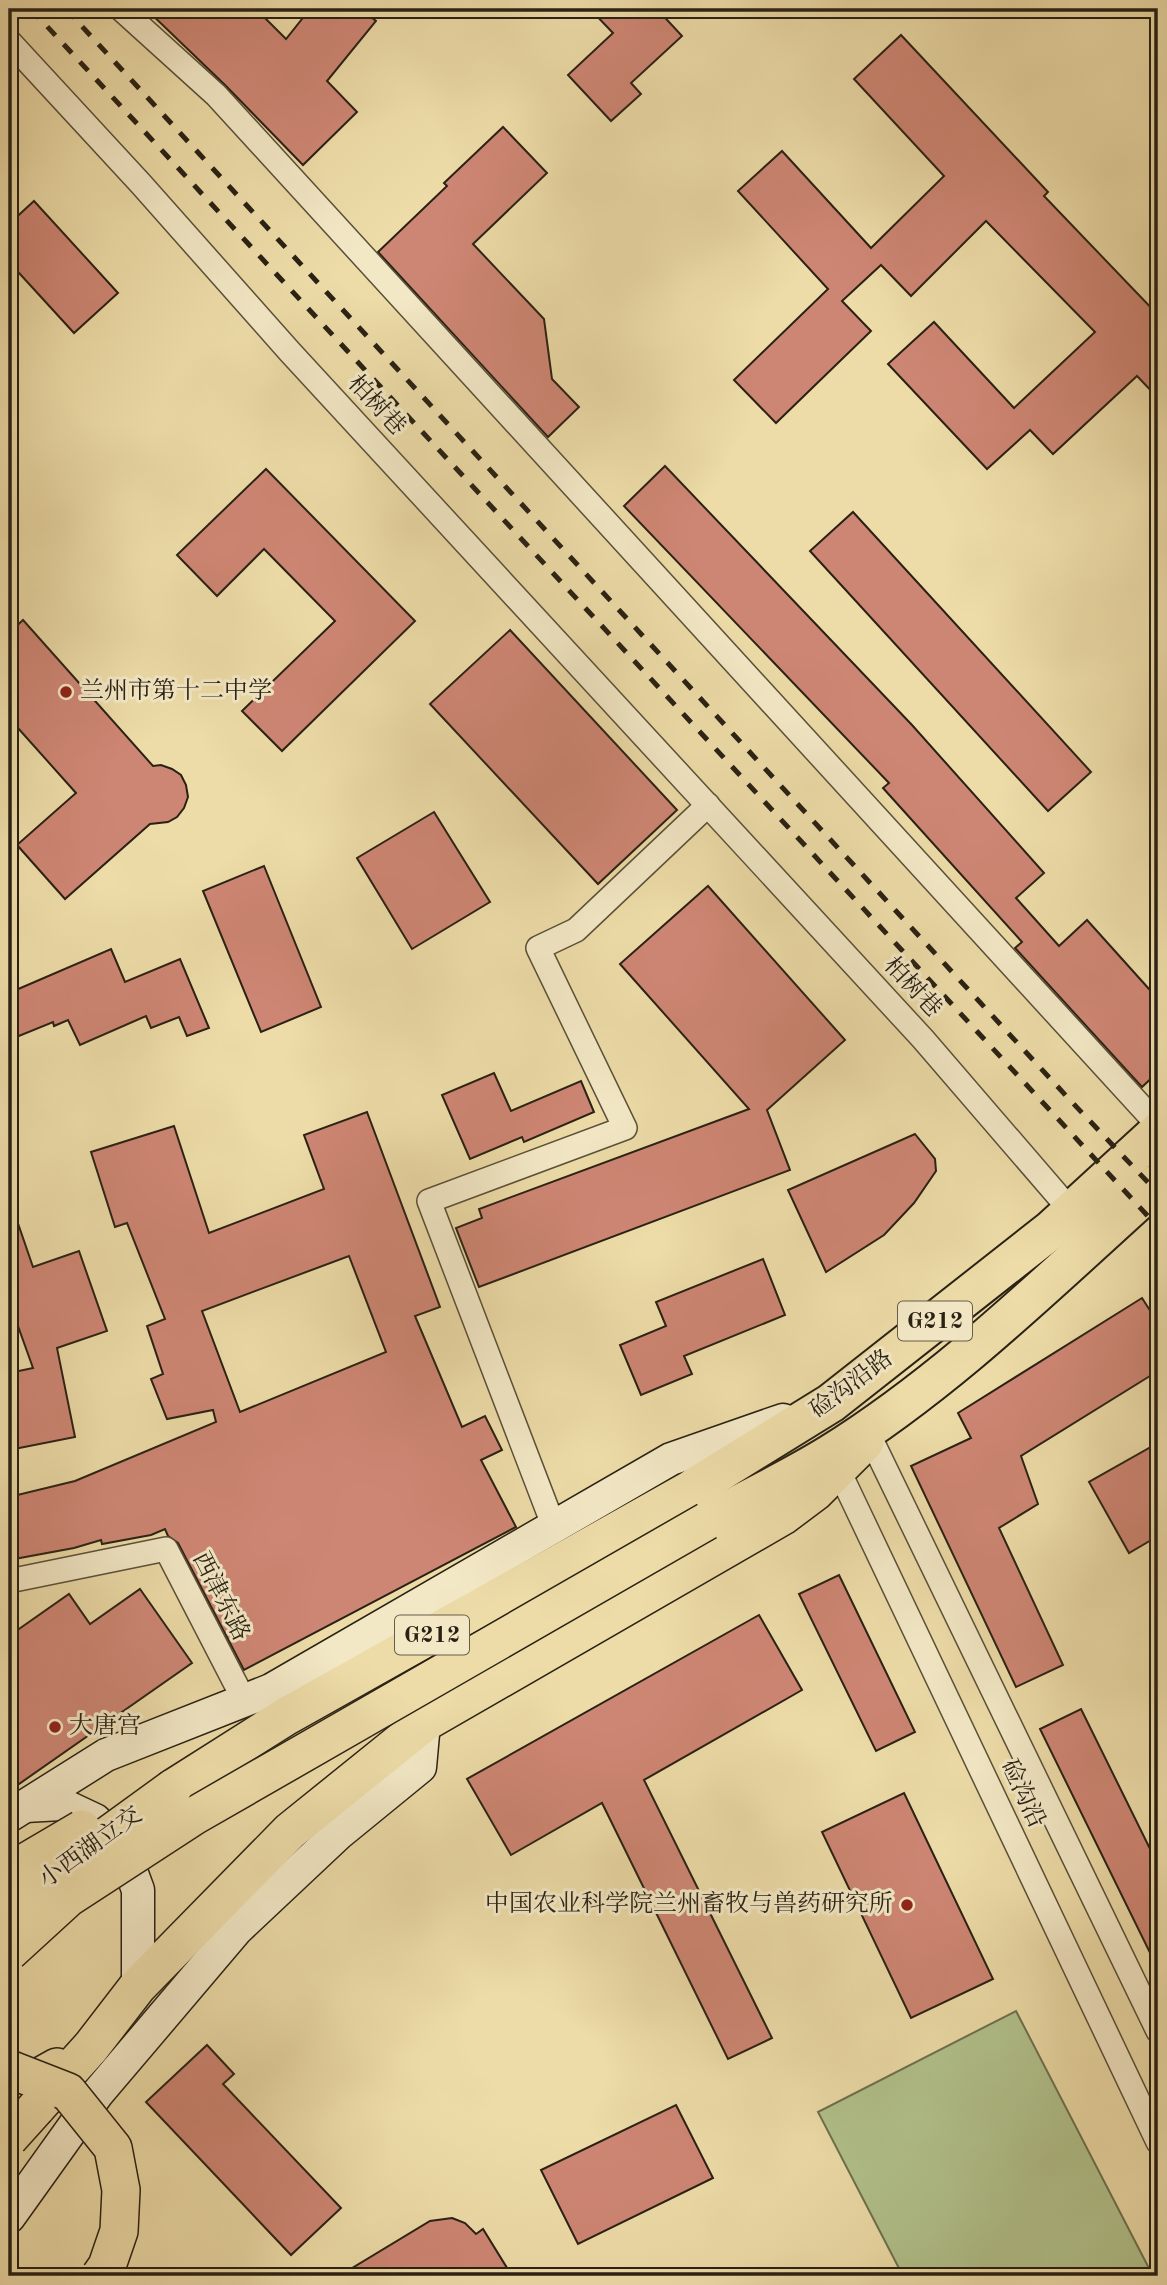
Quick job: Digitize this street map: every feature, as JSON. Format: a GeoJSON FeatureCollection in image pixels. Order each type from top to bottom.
{"type":"FeatureCollection","features":[{"type":"Feature","properties":{"kind":"highway","name":"硷沟沿路"},"geometry":{"type":"LineString","coordinates":[[701,1504],[1072,1212],[1158,1132]]}},
{"type":"Feature","properties":{"kind":"highway","name":"硷沟沿路"},"geometry":{"type":"LineString","coordinates":[[701,1504],[829,1455],[908,1400],[994,1330],[1158,1183]]}},
{"type":"Feature","properties":{"kind":"main road"},"geometry":{"type":"LineString","coordinates":[[9,2136],[22,2101],[91,2048],[138,1986],[290,1831],[424,1723],[783,1516],[815,1492],[908,1400]]}},
{"type":"Feature","properties":{"kind":"main road"},"geometry":{"type":"LineString","coordinates":[[9,1952],[68,1898],[194,1816],[701,1504]]}},
{"type":"Feature","properties":{"kind":"main road","name":"G212"},"geometry":{"type":"LineString","coordinates":[[173,1788],[285,1717],[701,1504]]}},
{"type":"Feature","properties":{"kind":"main road"},"geometry":{"type":"LineString","coordinates":[[9,1872],[99,1819],[173,1788]]}},
{"type":"Feature","properties":{"kind":"main road","name":"小西湖立交"},"geometry":{"type":"LineString","coordinates":[[9,1907],[173,1788]]}},
{"type":"Feature","properties":{"kind":"main road"},"geometry":{"type":"LineString","coordinates":[[9,2069],[68,2092],[113,2148],[121,2190],[119,2231],[107,2266],[100,2276]]}},
{"type":"Feature","properties":{"kind":"street"},"geometry":{"type":"LineString","coordinates":[[121,9],[225,106],[1158,1125]]}},
{"type":"Feature","properties":{"kind":"street","name":"柏树巷"},"geometry":{"type":"LineString","coordinates":[[9,41],[300,362],[923,1039],[1072,1212]]}},
{"type":"Feature","properties":{"kind":"street"},"geometry":{"type":"LineString","coordinates":[[554,1527],[429,1201],[625,1128],[538,948],[576,930],[708,805]]}},
{"type":"Feature","properties":{"kind":"street"},"geometry":{"type":"LineString","coordinates":[[16,1811],[106,1755],[271,1690],[671,1460],[831,1403]]}},
{"type":"Feature","properties":{"kind":"street","name":"硷沟沿"},"geometry":{"type":"LineString","coordinates":[[870,1437],[1158,2031]]}},
{"type":"Feature","properties":{"kind":"street","name":"硷沟沿"},"geometry":{"type":"LineString","coordinates":[[838,1469],[1158,2142]]}},
{"type":"Feature","properties":{"kind":"street","name":"西津东路"},"geometry":{"type":"LineString","coordinates":[[9,1581],[166,1549],[244,1700]]}},
{"type":"Feature","properties":{"kind":"street"},"geometry":{"type":"LineString","coordinates":[[9,2217],[97,2094],[237,1929],[338,1834],[420,1767],[424,1723]]}},
{"type":"Feature","properties":{"kind":"street"},"geometry":{"type":"LineString","coordinates":[[16,1811],[61,1804],[95,1820],[123,1849],[134,1878],[138,1986]]}},
{"type":"Feature","properties":{"kind":"street"},"geometry":{"type":"LineString","coordinates":[[9,2136],[97,2094]]}},
{"type":"Feature","properties":{"kind":"green space"},"geometry":{"type":"Polygon","coordinates":[[[1016,2011],[1153,2276],[903,2276],[818,2112],[1016,2011]]]}},
{"type":"Feature","properties":{"kind":"building"},"geometry":{"type":"Polygon","coordinates":[[[146,9],[256,9],[286,39],[310,9],[361,9],[376,21],[327,81],[357,112],[303,165],[146,9]]]}},
{"type":"Feature","properties":{"kind":"building"},"geometry":{"type":"Polygon","coordinates":[[[590,9],[657,9],[682,36],[631,83],[641,94],[611,121],[568,75],[613,33],[590,9]]]}},
{"type":"Feature","properties":{"kind":"building"},"geometry":{"type":"Polygon","coordinates":[[[901,35],[1048,192],[1044,196],[1158,315],[1158,398],[1137,376],[1053,454],[1030,430],[987,469],[888,364],[934,322],[1014,408],[1095,332],[986,221],[911,296],[881,265],[842,301],[871,331],[776,423],[734,380],[828,289],[738,191],[782,151],[871,248],[944,176],[854,79],[901,35]]]}},
{"type":"Feature","properties":{"kind":"building"},"geometry":{"type":"Polygon","coordinates":[[[503,127],[547,173],[473,244],[544,319],[552,379],[579,407],[548,437],[378,252],[447,186],[444,183],[503,127]]]}},
{"type":"Feature","properties":{"kind":"building"},"geometry":{"type":"Polygon","coordinates":[[[34,201],[118,293],[74,333],[9,262],[9,224],[34,201]]]}},
{"type":"Feature","properties":{"kind":"building"},"geometry":{"type":"Polygon","coordinates":[[[665,466],[912,725],[1044,873],[1016,898],[1059,946],[1087,920],[1158,999],[1158,1072],[1142,1087],[1015,948],[1022,942],[883,788],[889,783],[624,506],[665,466]]]}},
{"type":"Feature","properties":{"kind":"building"},"geometry":{"type":"Polygon","coordinates":[[[266,469],[415,621],[282,751],[242,711],[335,621],[264,549],[217,596],[177,555],[266,469]]]}},
{"type":"Feature","properties":{"kind":"building"},"geometry":{"type":"Polygon","coordinates":[[[853,512],[1091,772],[1048,811],[810,551],[853,512]]]}},
{"type":"Feature","properties":{"kind":"building"},"geometry":{"type":"Polygon","coordinates":[[[23,620],[153,766],[161,765],[181,775],[188,797],[177,817],[168,822],[150,824],[65,899],[17,845],[76,793],[9,718],[9,633],[23,620]]]}},
{"type":"Feature","properties":{"kind":"building"},"geometry":{"type":"Polygon","coordinates":[[[510,630],[677,810],[598,884],[430,704],[510,630]]]}},
{"type":"Feature","properties":{"kind":"building"},"geometry":{"type":"Polygon","coordinates":[[[434,812],[490,902],[412,949],[357,858],[434,812]]]}},
{"type":"Feature","properties":{"kind":"building"},"geometry":{"type":"Polygon","coordinates":[[[264,866],[321,1007],[261,1032],[203,891],[264,866]]]}},
{"type":"Feature","properties":{"kind":"building"},"geometry":{"type":"Polygon","coordinates":[[[708,886],[845,1040],[767,1110],[790,1170],[479,1287],[456,1228],[482,1218],[479,1209],[749,1109],[620,964],[708,886]]]}},
{"type":"Feature","properties":{"kind":"building"},"geometry":{"type":"Polygon","coordinates":[[[111,949],[125,982],[180,959],[209,1028],[187,1036],[179,1017],[151,1028],[146,1016],[80,1045],[68,1020],[54,1026],[53,1022],[9,1040],[9,993],[111,949]]]}},
{"type":"Feature","properties":{"kind":"building"},"geometry":{"type":"Polygon","coordinates":[[[494,1073],[511,1111],[581,1081],[594,1112],[524,1142],[522,1137],[470,1159],[442,1095],[494,1073]]]}},
{"type":"Feature","properties":{"kind":"building"},"geometry":{"type":"Polygon","coordinates":[[[367,1112],[440,1307],[415,1316],[462,1427],[485,1416],[502,1450],[481,1460],[516,1527],[244,1670],[178,1543],[168,1536],[165,1529],[151,1535],[102,1544],[101,1540],[9,1560],[9,1497],[75,1481],[216,1422],[213,1410],[167,1419],[151,1379],[163,1374],[147,1326],[165,1319],[127,1223],[115,1227],[91,1152],[174,1126],[209,1233],[324,1189],[304,1135],[367,1112]],[[349,1256],[202,1311],[240,1412],[386,1352],[349,1256]]]}},
{"type":"Feature","properties":{"kind":"building"},"geometry":{"type":"Polygon","coordinates":[[[915,1134],[935,1159],[936,1171],[914,1203],[884,1235],[826,1272],[788,1190],[915,1134]]]}},
{"type":"Feature","properties":{"kind":"building"},"geometry":{"type":"Polygon","coordinates":[[[9,1206],[12,1206],[33,1267],[79,1251],[107,1331],[57,1348],[75,1437],[9,1450],[9,1373],[33,1368],[9,1301],[9,1206]]]}},
{"type":"Feature","properties":{"kind":"building"},"geometry":{"type":"Polygon","coordinates":[[[763,1259],[785,1315],[684,1356],[692,1374],[641,1395],[620,1345],[666,1326],[656,1302],[763,1259]]]}},
{"type":"Feature","properties":{"kind":"building"},"geometry":{"type":"Polygon","coordinates":[[[1142,1298],[1158,1323],[1158,1371],[1021,1456],[1038,1504],[999,1528],[1063,1665],[1016,1687],[911,1466],[971,1438],[958,1413],[1142,1298]]]}},
{"type":"Feature","properties":{"kind":"building"},"geometry":{"type":"Polygon","coordinates":[[[1158,1443],[1158,1536],[1129,1553],[1089,1482],[1158,1443]]]}},
{"type":"Feature","properties":{"kind":"building"},"geometry":{"type":"Polygon","coordinates":[[[839,1575],[915,1732],[876,1751],[799,1594],[839,1575]]]}},
{"type":"Feature","properties":{"kind":"building","name":"大唐宫"},"geometry":{"type":"Polygon","coordinates":[[[140,1589],[192,1663],[9,1791],[9,1636],[69,1594],[90,1624],[140,1589]]]}},
{"type":"Feature","properties":{"kind":"building"},"geometry":{"type":"Polygon","coordinates":[[[759,1615],[802,1690],[644,1780],[772,2038],[728,2059],[602,1803],[511,1855],[467,1779],[759,1615]]]}},
{"type":"Feature","properties":{"kind":"building"},"geometry":{"type":"Polygon","coordinates":[[[1081,1709],[1158,1865],[1158,1969],[1040,1729],[1081,1709]]]}},
{"type":"Feature","properties":{"kind":"building","name":"中国农业科学院兰州畜牧与兽药研究所"},"geometry":{"type":"Polygon","coordinates":[[[904,1793],[993,1979],[911,2018],[822,1832],[904,1793]]]}},
{"type":"Feature","properties":{"kind":"building"},"geometry":{"type":"Polygon","coordinates":[[[207,2045],[234,2074],[223,2084],[341,2208],[291,2255],[146,2102],[207,2045]]]}},
{"type":"Feature","properties":{"kind":"building"},"geometry":{"type":"Polygon","coordinates":[[[676,2105],[713,2178],[578,2244],[541,2170],[676,2105]]]}},
{"type":"Feature","properties":{"kind":"building"},"geometry":{"type":"Polygon","coordinates":[[[452,2218],[465,2223],[476,2234],[483,2229],[512,2276],[339,2276],[430,2221],[452,2218]]]}},
{"type":"Feature","properties":{"kind":"railway"},"geometry":{"type":"LineString","coordinates":[[31,9],[1158,1227]]}},
{"type":"Feature","properties":{"kind":"railway"},"geometry":{"type":"LineString","coordinates":[[66,9],[1158,1193]]}},
{"type":"Feature","properties":{"kind":"place","name":"兰州市第十二中学"},"geometry":{"type":"Point","coordinates":[66,692]}},
{"type":"Feature","properties":{"kind":"place","name":"大唐宫"},"geometry":{"type":"Point","coordinates":[55,1727]}},
{"type":"Feature","properties":{"kind":"place","name":"中国农业科学院兰州畜牧与兽药研究所"},"geometry":{"type":"Point","coordinates":[907,1905]}}]}
